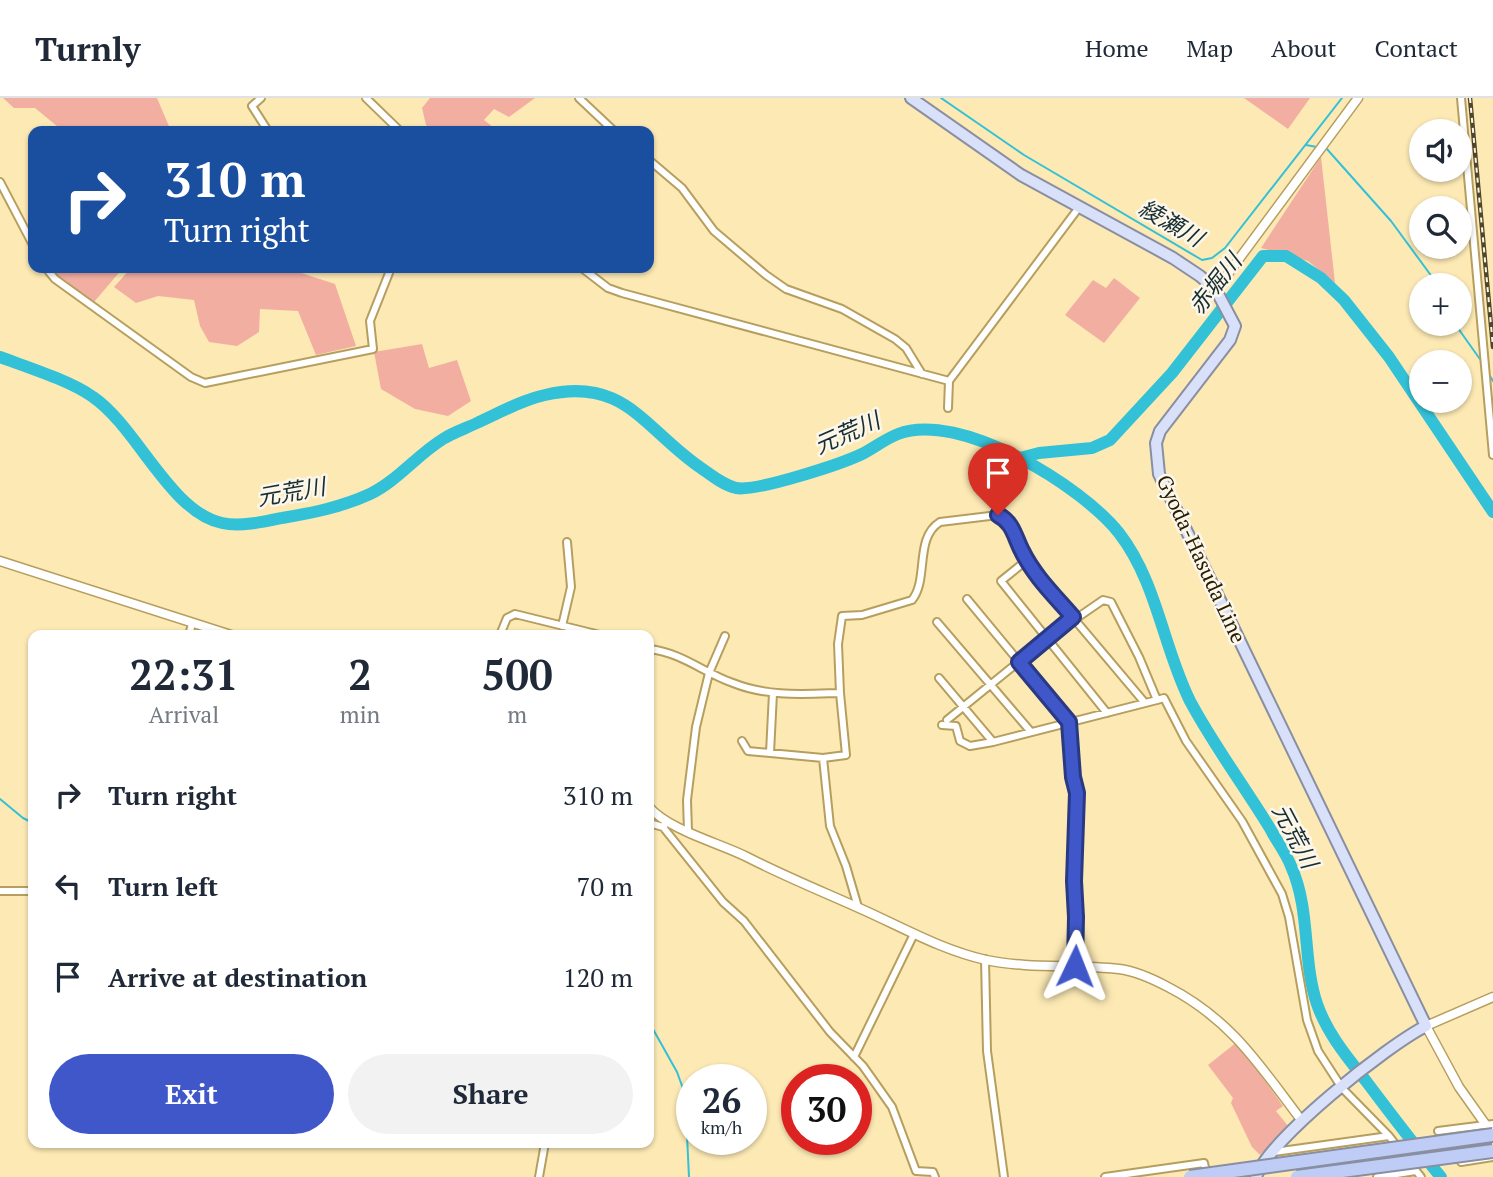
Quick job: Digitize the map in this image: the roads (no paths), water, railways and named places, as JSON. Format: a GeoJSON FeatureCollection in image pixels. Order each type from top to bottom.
{"type":"FeatureCollection","features":[{"type":"Feature","properties":{"kind":"highway"},"geometry":{"type":"LineString","coordinates":[[1190,1177],[1491,1129]]}},
{"type":"Feature","properties":{"kind":"highway"},"geometry":{"type":"LineString","coordinates":[[1297,1177],[1493,1151]]}},
{"type":"Feature","properties":{"kind":"main road","name":"Gyoda-Hasuda Line"},"geometry":{"type":"LineString","coordinates":[[911,98],[1021,175],[1173,258],[1217,292],[1234,326],[1230,340],[1160,430],[1155,455],[1159,474],[1426,1026]]}},
{"type":"Feature","properties":{"kind":"main road"},"geometry":{"type":"LineString","coordinates":[[1256,1177],[1272,1152],[1301,1121],[1405,1036],[1426,1026]]}},
{"type":"Feature","properties":{"kind":"street"},"geometry":{"type":"LineString","coordinates":[[261,98],[252,106],[265,126]]}},
{"type":"Feature","properties":{"kind":"street"},"geometry":{"type":"LineString","coordinates":[[366,98],[395,126]]}},
{"type":"Feature","properties":{"kind":"street"},"geometry":{"type":"LineString","coordinates":[[579,98],[609,126]]}},
{"type":"Feature","properties":{"kind":"street"},"geometry":{"type":"LineString","coordinates":[[1217,292],[1358,98]]}},
{"type":"Feature","properties":{"kind":"street"},"geometry":{"type":"LineString","coordinates":[[1461,98],[1493,455]]}},
{"type":"Feature","properties":{"kind":"street"},"geometry":{"type":"LineString","coordinates":[[654,164],[682,188],[714,231],[766,275],[786,289],[842,309],[895,339],[906,348],[922,374]]}},
{"type":"Feature","properties":{"kind":"street"},"geometry":{"type":"LineString","coordinates":[[0,182],[28,235]]}},
{"type":"Feature","properties":{"kind":"street"},"geometry":{"type":"LineString","coordinates":[[948,408],[949,381],[1080,206]]}},
{"type":"Feature","properties":{"kind":"street"},"geometry":{"type":"LineString","coordinates":[[50,273],[197,381],[205,383],[373,349],[370,321],[389,273]]}},
{"type":"Feature","properties":{"kind":"street"},"geometry":{"type":"LineString","coordinates":[[588,273],[608,288],[622,293],[949,381]]}},
{"type":"Feature","properties":{"kind":"street"},"geometry":{"type":"LineString","coordinates":[[742,741],[748,751],[823,758],[846,755],[838,644],[842,616],[862,615],[907,602],[915,597],[928,536],[940,522],[998,515],[1010,523],[1027,561],[1038,576],[1145,703]]}},
{"type":"Feature","properties":{"kind":"street"},"geometry":{"type":"LineString","coordinates":[[562,626],[571,586],[567,542]]}},
{"type":"Feature","properties":{"kind":"street"},"geometry":{"type":"LineString","coordinates":[[0,561],[213,630]]}},
{"type":"Feature","properties":{"kind":"street"},"geometry":{"type":"LineString","coordinates":[[1027,561],[1002,581],[1107,713]]}},
{"type":"Feature","properties":{"kind":"street"},"geometry":{"type":"LineString","coordinates":[[967,599],[1069,722],[1073,777],[1077,793],[1075,966]]}},
{"type":"Feature","properties":{"kind":"street"},"geometry":{"type":"LineString","coordinates":[[1157,700],[1111,602],[1103,600],[1048,638],[945,722],[956,726],[960,741],[970,746],[993,742],[1069,722],[1107,713],[1157,700],[1164,698],[1186,741],[1242,821],[1282,894],[1289,917],[1307,1020],[1318,1051],[1418,1174]]}},
{"type":"Feature","properties":{"kind":"street"},"geometry":{"type":"LineString","coordinates":[[502,630],[507,618],[515,614],[579,630]]}},
{"type":"Feature","properties":{"kind":"street"},"geometry":{"type":"LineString","coordinates":[[937,622],[1031,732]]}},
{"type":"Feature","properties":{"kind":"street"},"geometry":{"type":"LineString","coordinates":[[190,630],[192,624]]}},
{"type":"Feature","properties":{"kind":"street"},"geometry":{"type":"LineString","coordinates":[[688,831],[687,800],[696,727],[709,673],[725,636]]}},
{"type":"Feature","properties":{"kind":"street"},"geometry":{"type":"LineString","coordinates":[[654,650],[674,653],[734,684],[773,693],[840,693]]}},
{"type":"Feature","properties":{"kind":"street"},"geometry":{"type":"LineString","coordinates":[[939,678],[993,742]]}},
{"type":"Feature","properties":{"kind":"street"},"geometry":{"type":"LineString","coordinates":[[770,753],[773,693]]}},
{"type":"Feature","properties":{"kind":"street"},"geometry":{"type":"LineString","coordinates":[[823,758],[830,826],[858,907]]}},
{"type":"Feature","properties":{"kind":"street"},"geometry":{"type":"LineString","coordinates":[[654,813],[723,902],[752,931],[830,1032],[863,1066],[892,1107],[916,1171],[933,1172],[935,1177]]}},
{"type":"Feature","properties":{"kind":"street"},"geometry":{"type":"LineString","coordinates":[[654,824],[688,831],[723,845],[790,879],[949,948],[985,959],[1045,966],[1122,969],[1173,990],[1204,1009],[1247,1047],[1301,1121]]}},
{"type":"Feature","properties":{"kind":"street"},"geometry":{"type":"LineString","coordinates":[[0,891],[28,891]]}},
{"type":"Feature","properties":{"kind":"street"},"geometry":{"type":"LineString","coordinates":[[854,1057],[914,934]]}},
{"type":"Feature","properties":{"kind":"street"},"geometry":{"type":"LineString","coordinates":[[985,959],[987,1051],[1004,1177]]}},
{"type":"Feature","properties":{"kind":"street"},"geometry":{"type":"LineString","coordinates":[[1491,1129],[1459,1087],[1426,1026],[1493,998]]}},
{"type":"Feature","properties":{"kind":"street"},"geometry":{"type":"LineString","coordinates":[[1438,1131],[1491,1129]]}},
{"type":"Feature","properties":{"kind":"street"},"geometry":{"type":"LineString","coordinates":[[1272,1152],[1389,1136]]}},
{"type":"Feature","properties":{"kind":"street"},"geometry":{"type":"LineString","coordinates":[[539,1177],[544,1148]]}},
{"type":"Feature","properties":{"kind":"street"},"geometry":{"type":"LineString","coordinates":[[1461,1162],[1493,1157]]}},
{"type":"Feature","properties":{"kind":"street"},"geometry":{"type":"LineString","coordinates":[[1105,1177],[1205,1163],[1207,1177]]}},
{"type":"Feature","properties":{"kind":"street"},"geometry":{"type":"LineString","coordinates":[[1377,1177],[1418,1174]]}},
{"type":"Feature","properties":{"kind":"waterway","name":"綾瀬川"},"geometry":{"type":"LineString","coordinates":[[941,98],[1024,155],[1202,260],[1212,258],[1225,248],[1342,98]]}},
{"type":"Feature","properties":{"kind":"waterway"},"geometry":{"type":"LineString","coordinates":[[1306,145],[1317,147]]}},
{"type":"Feature","properties":{"kind":"waterway"},"geometry":{"type":"LineString","coordinates":[[1326,148],[1391,221],[1429,273]]}},
{"type":"Feature","properties":{"kind":"waterway","name":"赤堀川"},"geometry":{"type":"LineString","coordinates":[[1020,458],[1039,453],[1092,448],[1110,440],[1172,373],[1263,256],[1286,256],[1321,278],[1344,300],[1389,357],[1493,512]]}},
{"type":"Feature","properties":{"kind":"waterway"},"geometry":{"type":"LineString","coordinates":[[1464,336],[1482,362]]}},
{"type":"Feature","properties":{"kind":"waterway","name":"元荒川"},"geometry":{"type":"LineString","coordinates":[[0,357],[61,380],[93,397],[124,428],[186,503],[203,516],[229,524],[252,524],[359,499],[380,489],[434,445],[452,434],[528,400],[572,391],[595,393],[614,399],[632,410],[701,468],[736,488],[761,486],[818,470],[862,454],[898,434],[923,429],[953,433],[985,442],[1018,457],[1077,494],[1101,514],[1132,552],[1151,593],[1190,701],[1291,866],[1301,900],[1312,987],[1326,1025],[1345,1054],[1441,1177]]}},
{"type":"Feature","properties":{"kind":"waterway"},"geometry":{"type":"LineString","coordinates":[[1488,373],[1493,381]]}},
{"type":"Feature","properties":{"kind":"waterway"},"geometry":{"type":"LineString","coordinates":[[0,799],[28,820]]}},
{"type":"Feature","properties":{"kind":"waterway"},"geometry":{"type":"LineString","coordinates":[[654,1031],[677,1072],[685,1094],[689,1177]]}},
{"type":"Feature","properties":{"kind":"railway"},"geometry":{"type":"LineString","coordinates":[[1470,98],[1493,347]]}}]}
